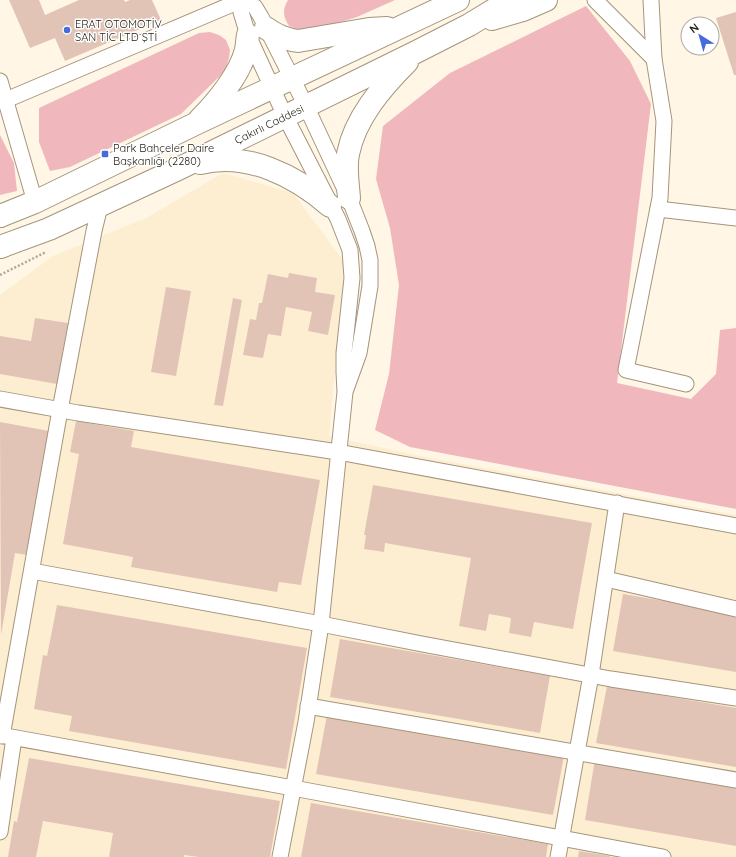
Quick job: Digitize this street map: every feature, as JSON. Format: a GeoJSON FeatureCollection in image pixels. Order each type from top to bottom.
{"type":"FeatureCollection","features":[{"type":"Feature","properties":{"kind":"main road"},"geometry":{"type":"LineString","coordinates":[[0,216],[35,202],[195,124],[458,0]]}},
{"type":"Feature","properties":{"kind":"main road","name":"Çakırlı Caddesi"},"geometry":{"type":"LineString","coordinates":[[1,247],[50,229],[178,169],[416,52],[469,25],[510,0]]}},
{"type":"Feature","properties":{"kind":"main road"},"geometry":{"type":"LineString","coordinates":[[469,25],[523,10],[546,0]]}},
{"type":"Feature","properties":{"kind":"main road"},"geometry":{"type":"LineString","coordinates":[[195,124],[218,99],[236,72],[257,31],[286,40],[298,41],[369,29],[401,27]]}},
{"type":"Feature","properties":{"kind":"main road"},"geometry":{"type":"LineString","coordinates":[[178,169],[213,161],[232,160],[252,164],[271,169],[292,178],[318,195],[340,202],[352,139],[363,117],[388,82],[416,52]]}},
{"type":"Feature","properties":{"kind":"street"},"geometry":{"type":"LineString","coordinates":[[243,0],[241,12],[292,78],[306,106],[340,202],[338,219],[350,250],[352,263],[351,295],[344,353],[345,392],[321,624],[308,706],[280,857]]}},
{"type":"Feature","properties":{"kind":"street"},"geometry":{"type":"LineString","coordinates":[[3,101],[243,0]]}},
{"type":"Feature","properties":{"kind":"street"},"geometry":{"type":"LineString","coordinates":[[595,0],[654,60]]}},
{"type":"Feature","properties":{"kind":"street"},"geometry":{"type":"LineString","coordinates":[[651,0],[654,60],[664,121],[660,198],[626,370],[686,384]]}},
{"type":"Feature","properties":{"kind":"street"},"geometry":{"type":"LineString","coordinates":[[257,31],[272,88],[285,116],[340,202],[362,231],[367,246],[371,273],[370,286],[359,353],[345,392]]}},
{"type":"Feature","properties":{"kind":"street"},"geometry":{"type":"LineString","coordinates":[[0,81],[3,101],[35,202]]}},
{"type":"Feature","properties":{"kind":"street"},"geometry":{"type":"LineString","coordinates":[[0,832],[5,736],[60,410],[100,206]]}},
{"type":"Feature","properties":{"kind":"street"},"geometry":{"type":"LineString","coordinates":[[658,209],[736,218]]}},
{"type":"Feature","properties":{"kind":"street"},"geometry":{"type":"LineString","coordinates":[[0,399],[60,410],[338,452],[736,526]]}},
{"type":"Feature","properties":{"kind":"street"},"geometry":{"type":"LineString","coordinates":[[558,857],[591,676],[617,504]]}},
{"type":"Feature","properties":{"kind":"street"},"geometry":{"type":"LineString","coordinates":[[32,571],[321,624],[591,676],[736,698]]}},
{"type":"Feature","properties":{"kind":"street"},"geometry":{"type":"LineString","coordinates":[[606,579],[736,609]]}},
{"type":"Feature","properties":{"kind":"street"},"geometry":{"type":"LineString","coordinates":[[308,706],[736,780]]}},
{"type":"Feature","properties":{"kind":"street"},"geometry":{"type":"LineString","coordinates":[[5,736],[663,857]]}},
{"type":"Feature","properties":{"kind":"path"},"geometry":{"type":"LineString","coordinates":[[0,275],[53,249]]}},
{"type":"Feature","properties":{"kind":"shaded area"},"geometry":{"type":"Polygon","coordinates":[[[288,0],[395,0],[357,17],[307,32],[289,26],[285,19],[284,13],[288,0]]]}},
{"type":"Feature","properties":{"kind":"shaded area"},"geometry":{"type":"Polygon","coordinates":[[[586,6],[630,61],[651,104],[617,383],[691,399],[716,374],[720,330],[736,328],[736,509],[410,447],[375,430],[389,374],[399,285],[390,228],[376,179],[383,126],[450,73],[586,6]]]}},
{"type":"Feature","properties":{"kind":"shaded area"},"geometry":{"type":"Polygon","coordinates":[[[210,32],[219,35],[226,40],[230,50],[226,68],[221,75],[181,114],[70,167],[50,171],[39,142],[39,108],[199,33],[210,32]]]}},
{"type":"Feature","properties":{"kind":"shaded area"},"geometry":{"type":"Polygon","coordinates":[[[0,135],[14,163],[17,191],[0,195],[0,135]]]}},
{"type":"Feature","properties":{"kind":"shaded area"},"geometry":{"type":"Polygon","coordinates":[[[223,173],[293,193],[345,263],[329,436],[420,456],[736,515],[736,857],[0,857],[0,295],[53,256],[146,218],[223,173]]]}},
{"type":"Feature","properties":{"kind":"building"},"geometry":{"type":"Polygon","coordinates":[[[9,0],[39,0],[45,15],[79,0],[124,0],[125,2],[130,0],[152,0],[161,20],[65,61],[55,38],[30,48],[9,0]]]}},
{"type":"Feature","properties":{"kind":"building"},"geometry":{"type":"Polygon","coordinates":[[[736,12],[736,75],[734,75],[720,31],[720,17],[736,12]]]}},
{"type":"Feature","properties":{"kind":"building"},"geometry":{"type":"Polygon","coordinates":[[[289,273],[317,278],[315,292],[335,295],[328,335],[308,331],[312,312],[286,307],[281,336],[268,334],[263,358],[243,355],[250,319],[256,320],[259,303],[262,303],[268,274],[288,278],[289,273]]]}},
{"type":"Feature","properties":{"kind":"building"},"geometry":{"type":"Polygon","coordinates":[[[166,287],[191,291],[176,376],[151,372],[166,287]]]}},
{"type":"Feature","properties":{"kind":"building"},"geometry":{"type":"Polygon","coordinates":[[[233,298],[242,300],[223,406],[214,405],[233,298]]]}},
{"type":"Feature","properties":{"kind":"building"},"geometry":{"type":"Polygon","coordinates":[[[35,318],[68,323],[57,384],[0,374],[0,336],[31,341],[35,318]]]}},
{"type":"Feature","properties":{"kind":"building"},"geometry":{"type":"Polygon","coordinates":[[[76,421],[134,431],[131,447],[320,480],[301,585],[279,582],[277,592],[131,567],[133,557],[63,544],[79,454],[70,452],[76,421]]]}},
{"type":"Feature","properties":{"kind":"building"},"geometry":{"type":"Polygon","coordinates":[[[0,422],[49,431],[27,555],[15,553],[1,635],[0,422]]]}},
{"type":"Feature","properties":{"kind":"building"},"geometry":{"type":"Polygon","coordinates":[[[373,485],[592,523],[573,629],[534,622],[531,637],[509,633],[511,618],[489,614],[486,631],[459,626],[471,558],[385,543],[384,552],[364,549],[366,535],[364,535],[373,485]]]}},
{"type":"Feature","properties":{"kind":"building"},"geometry":{"type":"Polygon","coordinates":[[[623,594],[736,613],[736,672],[613,651],[623,594]]]}},
{"type":"Feature","properties":{"kind":"building"},"geometry":{"type":"Polygon","coordinates":[[[57,605],[307,648],[286,769],[69,731],[72,716],[34,709],[43,655],[47,656],[57,605]]]}},
{"type":"Feature","properties":{"kind":"building"},"geometry":{"type":"Polygon","coordinates":[[[340,639],[550,676],[540,733],[330,697],[340,639]]]}},
{"type":"Feature","properties":{"kind":"building"},"geometry":{"type":"Polygon","coordinates":[[[607,686],[736,708],[736,767],[596,743],[607,686]]]}},
{"type":"Feature","properties":{"kind":"building"},"geometry":{"type":"Polygon","coordinates":[[[327,715],[564,756],[553,815],[316,774],[327,715]]]}},
{"type":"Feature","properties":{"kind":"building"},"geometry":{"type":"Polygon","coordinates":[[[29,758],[280,801],[270,857],[199,857],[184,855],[184,857],[109,857],[113,833],[43,821],[36,857],[8,857],[14,821],[17,822],[29,758]]]}},
{"type":"Feature","properties":{"kind":"building"},"geometry":{"type":"Polygon","coordinates":[[[595,759],[736,783],[736,846],[585,820],[595,759]]]}},
{"type":"Feature","properties":{"kind":"building"},"geometry":{"type":"Polygon","coordinates":[[[311,803],[548,844],[546,857],[301,857],[311,803]]]}},
{"type":"Feature","properties":{"kind":"building"},"geometry":{"type":"Polygon","coordinates":[[[579,851],[610,856],[610,857],[578,857],[579,851]]]}},
{"type":"Feature","properties":{"kind":"place","name":"ERAT OTOMOTİV SAN TİC LTD ŞTİ"},"geometry":{"type":"Point","coordinates":[67,30]}},
{"type":"Feature","properties":{"kind":"place","name":"Park Bahçeler Dai̇re Başkanlığı (2280)"},"geometry":{"type":"Point","coordinates":[105,154]}}]}
